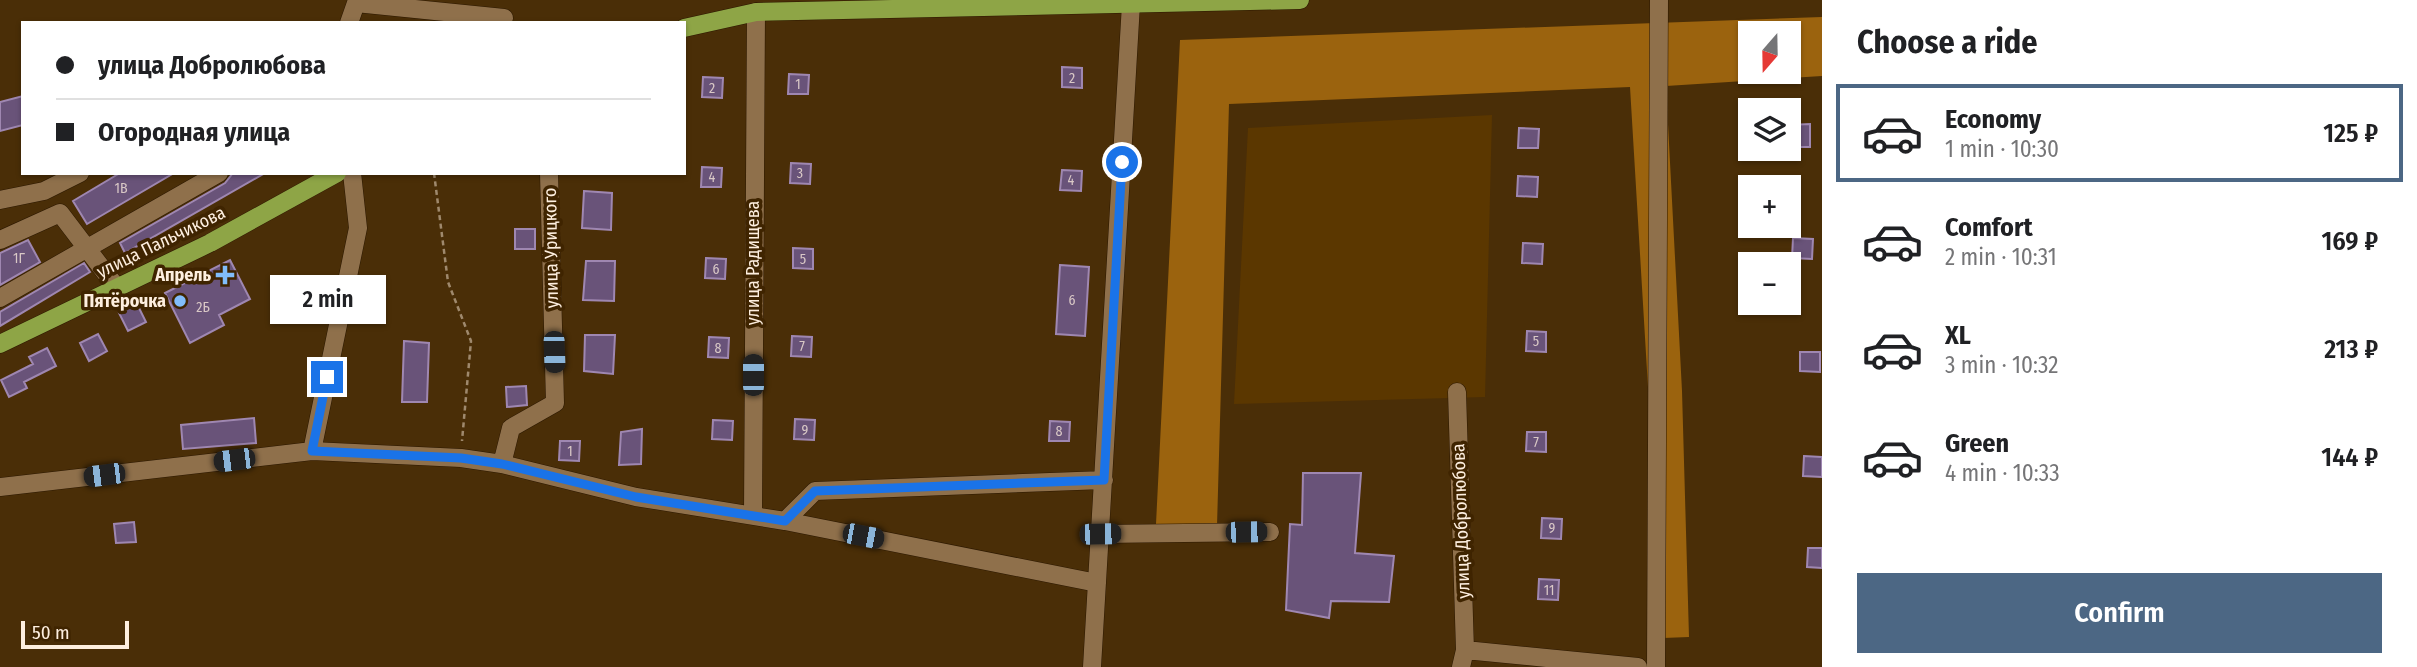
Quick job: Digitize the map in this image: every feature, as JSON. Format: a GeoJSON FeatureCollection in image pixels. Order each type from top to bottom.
{"type":"FeatureCollection","features":[{"type":"Feature","properties":{"kind":"main road"},"geometry":{"type":"LineString","coordinates":[[686,28],[756,12],[1300,0]]}},
{"type":"Feature","properties":{"kind":"main road","name":"улица Пальчикова"},"geometry":{"type":"LineString","coordinates":[[0,344],[210,243],[333,175]]}},
{"type":"Feature","properties":{"kind":"street"},"geometry":{"type":"LineString","coordinates":[[1656,667],[1659,0]]}},
{"type":"Feature","properties":{"kind":"street"},"geometry":{"type":"LineString","coordinates":[[350,21],[356,3],[504,18]]}},
{"type":"Feature","properties":{"kind":"street"},"geometry":{"type":"LineString","coordinates":[[1092,667],[1131,4]]}},
{"type":"Feature","properties":{"kind":"street","name":"улица Радищева"},"geometry":{"type":"LineString","coordinates":[[752,514],[756,12]]}},
{"type":"Feature","properties":{"kind":"street"},"geometry":{"type":"LineString","coordinates":[[0,200],[44,191],[76,175]]}},
{"type":"Feature","properties":{"kind":"street"},"geometry":{"type":"LineString","coordinates":[[0,298],[214,175]]}},
{"type":"Feature","properties":{"kind":"street"},"geometry":{"type":"LineString","coordinates":[[312,451],[358,228],[352,175]]}},
{"type":"Feature","properties":{"kind":"street","name":"улица Урицкого"},"geometry":{"type":"LineString","coordinates":[[502,464],[511,428],[555,403],[550,175]]}},
{"type":"Feature","properties":{"kind":"street"},"geometry":{"type":"LineString","coordinates":[[44,191],[117,288]]}},
{"type":"Feature","properties":{"kind":"street"},"geometry":{"type":"LineString","coordinates":[[0,240],[60,213]]}},
{"type":"Feature","properties":{"kind":"street","name":"улица Добролюбова"},"geometry":{"type":"LineString","coordinates":[[1457,393],[1463,658]]}},
{"type":"Feature","properties":{"kind":"street"},"geometry":{"type":"LineString","coordinates":[[0,487],[312,451],[461,458],[502,464],[636,497],[752,514],[1097,583]]}},
{"type":"Feature","properties":{"kind":"street"},"geometry":{"type":"LineString","coordinates":[[785,521],[815,491],[1104,480]]}},
{"type":"Feature","properties":{"kind":"street"},"geometry":{"type":"LineString","coordinates":[[1100,534],[1270,532]]}},
{"type":"Feature","properties":{"kind":"street"},"geometry":{"type":"LineString","coordinates":[[1463,658],[1638,667]]}},
{"type":"Feature","properties":{"kind":"path"},"geometry":{"type":"LineString","coordinates":[[435,175],[448,282],[471,341],[461,458]]}},
{"type":"Feature","properties":{"kind":"shaded area"},"geometry":{"type":"Polygon","coordinates":[[[1822,17],[1822,76],[1801,77],[1801,21],[1738,21],[1738,81],[1666,86],[1682,391],[1689,637],[1663,638],[1630,87],[1229,104],[1217,526],[1156,524],[1180,40],[1822,17]]]}},
{"type":"Feature","properties":{"kind":"shaded area"},"geometry":{"type":"Polygon","coordinates":[[[1492,115],[1485,397],[1234,404],[1248,128],[1492,115]]]}},
{"type":"Feature","properties":{"kind":"building"},"geometry":{"type":"Polygon","coordinates":[[[1062,67],[1082,68],[1082,88],[1062,87],[1062,67]]]}},
{"type":"Feature","properties":{"kind":"building"},"geometry":{"type":"Polygon","coordinates":[[[789,74],[809,75],[808,94],[788,94],[789,74]]]}},
{"type":"Feature","properties":{"kind":"building"},"geometry":{"type":"Polygon","coordinates":[[[703,77],[723,78],[722,98],[702,97],[703,77]]]}},
{"type":"Feature","properties":{"kind":"building"},"geometry":{"type":"Polygon","coordinates":[[[21,97],[21,126],[0,131],[0,102],[21,97]]]}},
{"type":"Feature","properties":{"kind":"building"},"geometry":{"type":"Polygon","coordinates":[[[1801,124],[1810,124],[1810,147],[1801,147],[1801,124]]]}},
{"type":"Feature","properties":{"kind":"building"},"geometry":{"type":"Polygon","coordinates":[[[1519,128],[1539,129],[1538,148],[1518,148],[1519,128]]]}},
{"type":"Feature","properties":{"kind":"building"},"geometry":{"type":"Polygon","coordinates":[[[791,163],[811,164],[810,184],[790,183],[791,163]]]}},
{"type":"Feature","properties":{"kind":"building"},"geometry":{"type":"Polygon","coordinates":[[[702,167],[722,168],[721,187],[701,187],[702,167]]]}},
{"type":"Feature","properties":{"kind":"building"},"geometry":{"type":"Polygon","coordinates":[[[1062,170],[1082,171],[1081,191],[1060,190],[1062,170]]]}},
{"type":"Feature","properties":{"kind":"building"},"geometry":{"type":"Polygon","coordinates":[[[117,175],[171,175],[87,224],[73,201],[117,175]]]}},
{"type":"Feature","properties":{"kind":"building"},"geometry":{"type":"Polygon","coordinates":[[[231,175],[262,175],[125,253],[120,243],[225,183],[231,175]]]}},
{"type":"Feature","properties":{"kind":"building"},"geometry":{"type":"Polygon","coordinates":[[[1518,176],[1538,177],[1537,197],[1517,196],[1518,176]]]}},
{"type":"Feature","properties":{"kind":"building"},"geometry":{"type":"Polygon","coordinates":[[[584,191],[612,193],[611,230],[582,228],[584,191]]]}},
{"type":"Feature","properties":{"kind":"building"},"geometry":{"type":"Polygon","coordinates":[[[515,229],[535,229],[535,249],[515,249],[515,229]]]}},
{"type":"Feature","properties":{"kind":"building"},"geometry":{"type":"Polygon","coordinates":[[[1793,238],[1813,239],[1812,259],[1801,258],[1801,252],[1792,252],[1793,238]]]}},
{"type":"Feature","properties":{"kind":"building"},"geometry":{"type":"Polygon","coordinates":[[[28,240],[40,262],[0,285],[0,253],[28,240]]]}},
{"type":"Feature","properties":{"kind":"building"},"geometry":{"type":"Polygon","coordinates":[[[1523,243],[1543,244],[1542,264],[1522,263],[1523,243]]]}},
{"type":"Feature","properties":{"kind":"building"},"geometry":{"type":"Polygon","coordinates":[[[793,248],[813,249],[813,269],[793,268],[793,248]]]}},
{"type":"Feature","properties":{"kind":"building"},"geometry":{"type":"Polygon","coordinates":[[[706,258],[726,259],[725,279],[705,278],[706,258]]]}},
{"type":"Feature","properties":{"kind":"building"},"geometry":{"type":"Polygon","coordinates":[[[230,260],[250,299],[219,315],[224,325],[190,343],[165,293],[230,260]]]}},
{"type":"Feature","properties":{"kind":"building"},"geometry":{"type":"Polygon","coordinates":[[[586,261],[615,261],[614,301],[583,300],[586,261]]]}},
{"type":"Feature","properties":{"kind":"building"},"geometry":{"type":"Polygon","coordinates":[[[84,263],[90,272],[0,326],[0,312],[84,263]]]}},
{"type":"Feature","properties":{"kind":"building"},"geometry":{"type":"Polygon","coordinates":[[[1060,265],[1089,267],[1085,336],[1056,334],[1060,265]]]}},
{"type":"Feature","properties":{"kind":"building"},"geometry":{"type":"Polygon","coordinates":[[[137,304],[146,322],[128,331],[119,313],[137,304]]]}},
{"type":"Feature","properties":{"kind":"building"},"geometry":{"type":"Polygon","coordinates":[[[1527,331],[1546,332],[1546,352],[1526,351],[1527,331]]]}},
{"type":"Feature","properties":{"kind":"building"},"geometry":{"type":"Polygon","coordinates":[[[98,334],[107,351],[89,361],[80,343],[98,334]]]}},
{"type":"Feature","properties":{"kind":"building"},"geometry":{"type":"Polygon","coordinates":[[[585,335],[615,335],[613,374],[584,371],[585,335]]]}},
{"type":"Feature","properties":{"kind":"building"},"geometry":{"type":"Polygon","coordinates":[[[792,336],[812,337],[811,357],[791,356],[792,336]]]}},
{"type":"Feature","properties":{"kind":"building"},"geometry":{"type":"Polygon","coordinates":[[[709,337],[729,338],[728,358],[708,357],[709,337]]]}},
{"type":"Feature","properties":{"kind":"building"},"geometry":{"type":"Polygon","coordinates":[[[404,341],[429,343],[427,402],[402,402],[404,341]]]}},
{"type":"Feature","properties":{"kind":"building"},"geometry":{"type":"Polygon","coordinates":[[[47,348],[56,366],[24,382],[27,388],[9,397],[1,380],[33,364],[29,357],[47,348]]]}},
{"type":"Feature","properties":{"kind":"building"},"geometry":{"type":"Polygon","coordinates":[[[1800,352],[1820,352],[1820,372],[1800,371],[1800,352]]]}},
{"type":"Feature","properties":{"kind":"building"},"geometry":{"type":"Polygon","coordinates":[[[526,386],[527,405],[507,407],[506,387],[526,386]]]}},
{"type":"Feature","properties":{"kind":"building"},"geometry":{"type":"Polygon","coordinates":[[[254,418],[256,443],[183,449],[181,425],[254,418]]]}},
{"type":"Feature","properties":{"kind":"building"},"geometry":{"type":"Polygon","coordinates":[[[795,419],[815,420],[814,440],[794,439],[795,419]]]}},
{"type":"Feature","properties":{"kind":"building"},"geometry":{"type":"Polygon","coordinates":[[[713,420],[733,421],[732,440],[712,439],[713,420]]]}},
{"type":"Feature","properties":{"kind":"building"},"geometry":{"type":"Polygon","coordinates":[[[1050,421],[1070,422],[1069,441],[1049,441],[1050,421]]]}},
{"type":"Feature","properties":{"kind":"building"},"geometry":{"type":"Polygon","coordinates":[[[642,429],[641,464],[619,465],[621,432],[642,429]]]}},
{"type":"Feature","properties":{"kind":"building"},"geometry":{"type":"Polygon","coordinates":[[[1527,432],[1546,432],[1546,452],[1526,451],[1527,432]]]}},
{"type":"Feature","properties":{"kind":"building"},"geometry":{"type":"Polygon","coordinates":[[[560,441],[580,441],[579,461],[559,460],[560,441]]]}},
{"type":"Feature","properties":{"kind":"building"},"geometry":{"type":"Polygon","coordinates":[[[1804,456],[1822,457],[1822,477],[1803,476],[1804,456]]]}},
{"type":"Feature","properties":{"kind":"building"},"geometry":{"type":"Polygon","coordinates":[[[1303,473],[1361,473],[1355,553],[1394,556],[1389,602],[1331,601],[1329,618],[1286,610],[1290,524],[1302,525],[1303,473]]]}},
{"type":"Feature","properties":{"kind":"building"},"geometry":{"type":"Polygon","coordinates":[[[1542,518],[1562,519],[1561,539],[1541,538],[1542,518]]]}},
{"type":"Feature","properties":{"kind":"building"},"geometry":{"type":"Polygon","coordinates":[[[134,522],[136,542],[116,543],[114,524],[134,522]]]}},
{"type":"Feature","properties":{"kind":"building"},"geometry":{"type":"Polygon","coordinates":[[[1808,548],[1822,548],[1822,568],[1807,567],[1808,548]]]}},
{"type":"Feature","properties":{"kind":"building"},"geometry":{"type":"Polygon","coordinates":[[[1539,579],[1559,580],[1558,600],[1538,599],[1539,579]]]}},
{"type":"Feature","properties":{"kind":"place","name":"Апрель"},"geometry":{"type":"Point","coordinates":[225,275]}},
{"type":"Feature","properties":{"kind":"place","name":"Пятёрочка"},"geometry":{"type":"Point","coordinates":[180,301]}},
{"type":"Feature","properties":{"kind":"route"},"geometry":{"type":"LineString","coordinates":[[327,377],[312,451],[461,458],[502,464],[636,497],[785,521],[815,491],[1104,480],[1122,162]]}}]}
